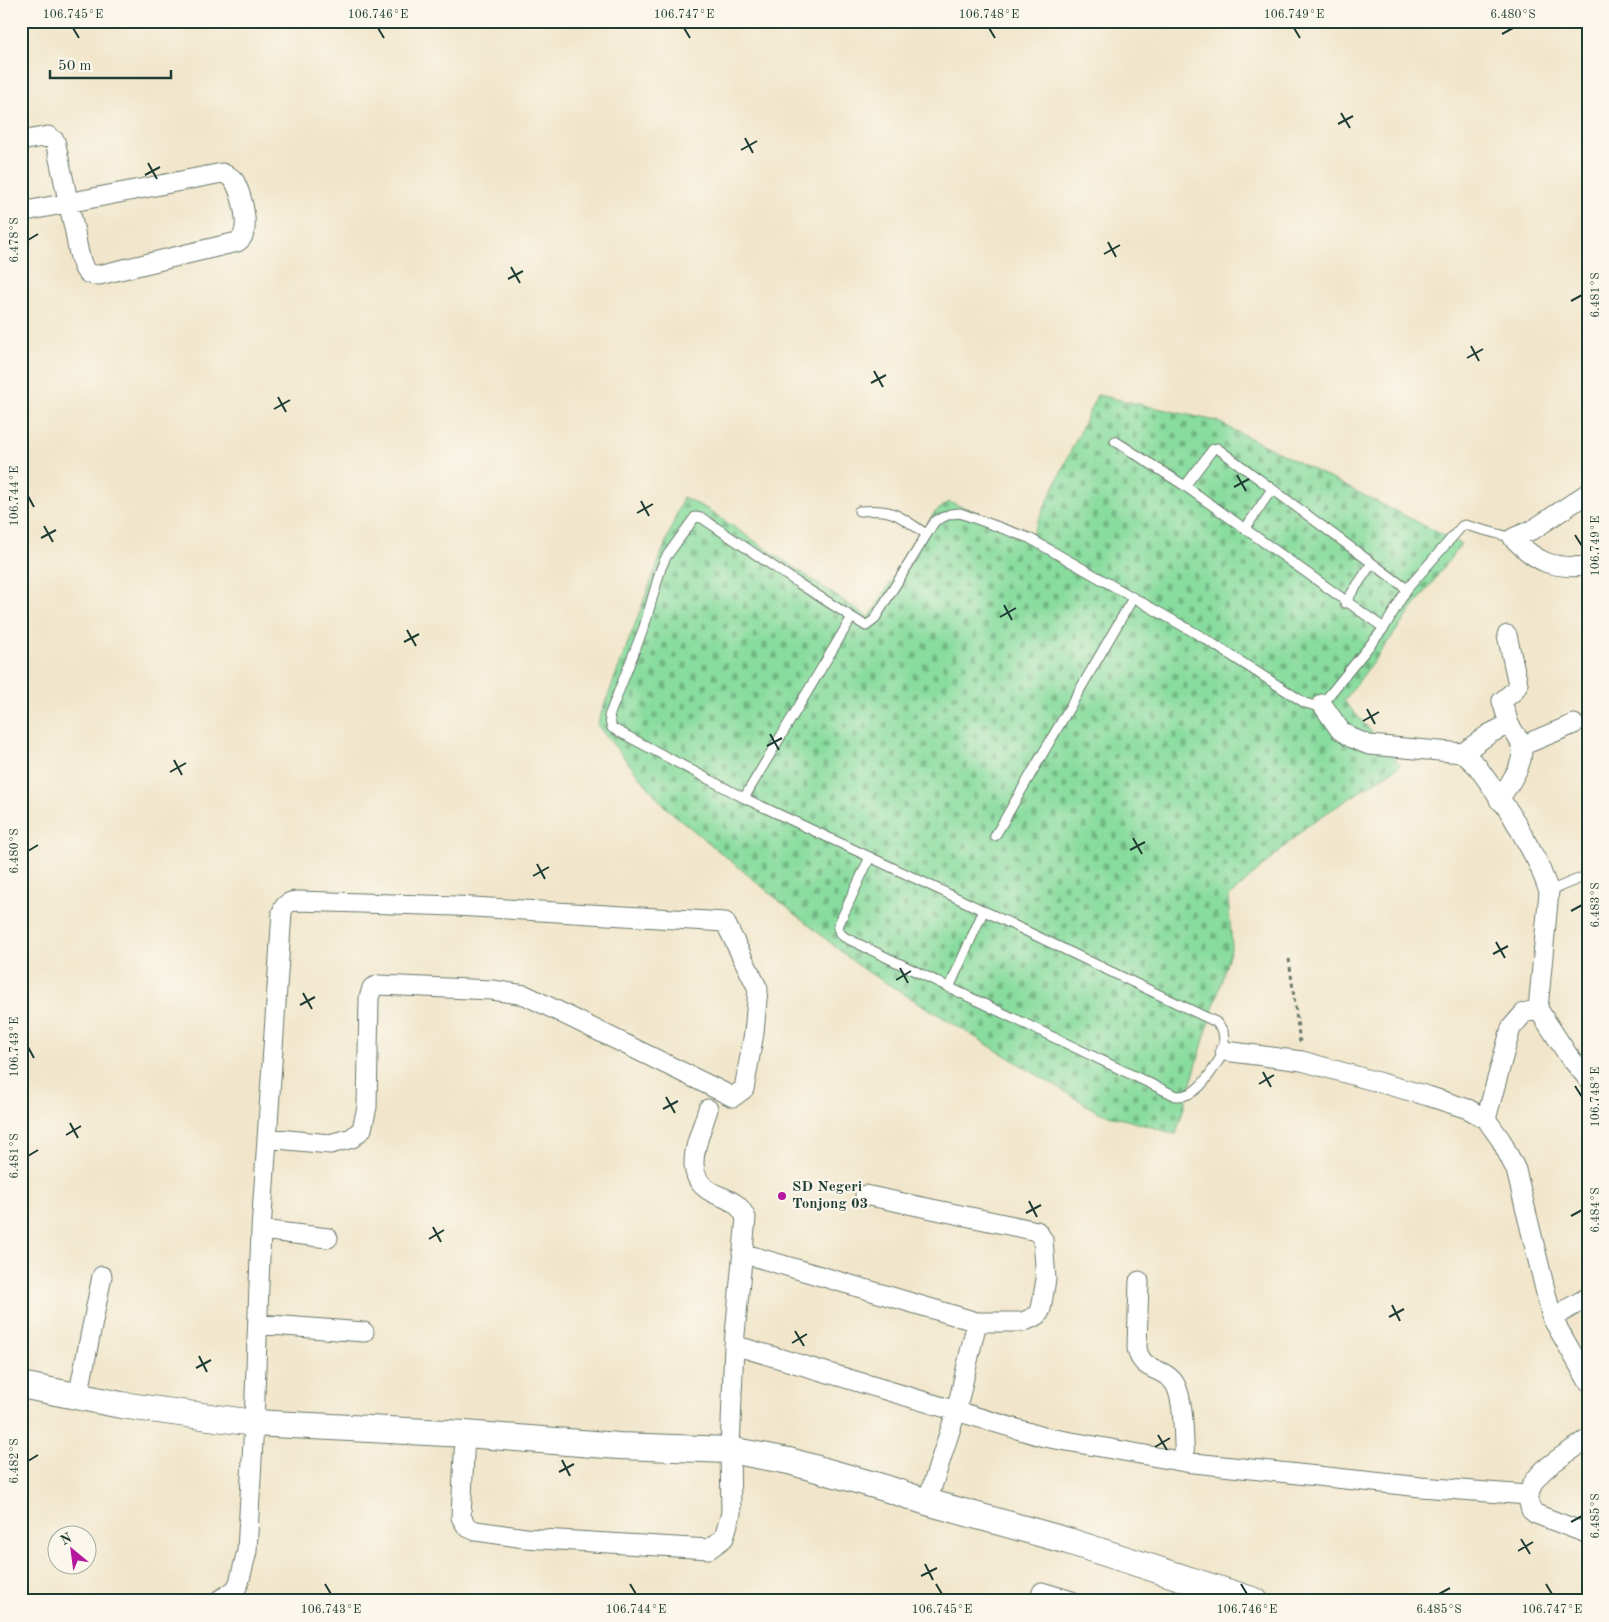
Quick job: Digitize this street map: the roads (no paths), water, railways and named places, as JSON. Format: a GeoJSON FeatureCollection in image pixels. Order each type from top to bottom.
{"type":"FeatureCollection","features":[{"type":"Feature","properties":{"kind":"street"},"geometry":{"type":"LineString","coordinates":[[21,141],[48,136],[54,139],[68,204],[84,266],[93,275],[181,257],[237,242],[242,239],[245,233],[244,215],[235,182],[222,173],[68,204],[21,212]]}},
{"type":"Feature","properties":{"kind":"street"},"geometry":{"type":"LineString","coordinates":[[1588,493],[1534,528],[1514,538],[1526,551],[1545,563],[1553,566],[1588,566]]}},
{"type":"Feature","properties":{"kind":"street"},"geometry":{"type":"LineString","coordinates":[[1499,800],[1514,776],[1519,763],[1521,746],[1509,724],[1502,701],[1514,691],[1518,684],[1507,635]]}},
{"type":"Feature","properties":{"kind":"street"},"geometry":{"type":"LineString","coordinates":[[1322,704],[1340,730],[1352,738],[1369,745],[1463,753],[1477,766],[1528,842],[1549,891],[1538,1009],[1568,1055],[1588,1079]]}},
{"type":"Feature","properties":{"kind":"street"},"geometry":{"type":"LineString","coordinates":[[1463,753],[1489,734],[1509,724]]}},
{"type":"Feature","properties":{"kind":"street"},"geometry":{"type":"LineString","coordinates":[[1521,746],[1574,724]]}},
{"type":"Feature","properties":{"kind":"street"},"geometry":{"type":"LineString","coordinates":[[218,1601],[234,1590],[239,1584],[244,1565],[254,1423],[261,1230],[267,1138],[282,912],[288,903],[293,901],[456,906],[725,922],[758,989],[754,1033],[744,1089],[733,1097],[525,995],[492,990],[379,984],[372,988],[368,1003],[367,1107],[362,1129],[352,1138],[330,1144],[267,1138]]}},
{"type":"Feature","properties":{"kind":"street"},"geometry":{"type":"LineString","coordinates":[[1486,1119],[1511,1028],[1524,1013],[1538,1009]]}},
{"type":"Feature","properties":{"kind":"street"},"geometry":{"type":"LineString","coordinates":[[1225,1052],[1302,1061],[1428,1096],[1468,1109],[1486,1119],[1501,1140],[1516,1170],[1552,1318],[1588,1381]]}},
{"type":"Feature","properties":{"kind":"street"},"geometry":{"type":"LineString","coordinates":[[465,1434],[461,1517],[467,1527],[476,1531],[525,1538],[694,1548],[713,1548],[721,1542],[731,1513],[730,1450],[734,1345],[746,1218],[742,1208],[734,1202],[703,1188],[694,1175],[697,1146],[708,1109]]}},
{"type":"Feature","properties":{"kind":"street"},"geometry":{"type":"LineString","coordinates":[[742,1254],[977,1322],[1023,1322],[1038,1315],[1041,1309],[1046,1279],[1041,1235],[1033,1230],[865,1195]]}},
{"type":"Feature","properties":{"kind":"street"},"geometry":{"type":"LineString","coordinates":[[261,1230],[328,1238]]}},
{"type":"Feature","properties":{"kind":"street"},"geometry":{"type":"LineString","coordinates":[[78,1398],[102,1276]]}},
{"type":"Feature","properties":{"kind":"street"},"geometry":{"type":"LineString","coordinates":[[1139,1281],[1137,1348],[1139,1359],[1171,1378],[1177,1390],[1185,1462]]}},
{"type":"Feature","properties":{"kind":"street"},"geometry":{"type":"LineString","coordinates":[[1552,1318],[1588,1298]]}},
{"type":"Feature","properties":{"kind":"street"},"geometry":{"type":"LineString","coordinates":[[927,1502],[956,1412],[977,1322]]}},
{"type":"Feature","properties":{"kind":"street"},"geometry":{"type":"LineString","coordinates":[[258,1324],[364,1332]]}},
{"type":"Feature","properties":{"kind":"street"},"geometry":{"type":"LineString","coordinates":[[734,1345],[1044,1437],[1185,1462],[1421,1487],[1528,1495]]}},
{"type":"Feature","properties":{"kind":"street"},"geometry":{"type":"LineString","coordinates":[[21,1386],[78,1398],[254,1423],[465,1434],[619,1446],[730,1450],[837,1474],[927,1502],[1068,1541],[1255,1601]]}},
{"type":"Feature","properties":{"kind":"street"},"geometry":{"type":"LineString","coordinates":[[1588,1439],[1540,1474],[1530,1485],[1528,1495],[1530,1510],[1536,1514],[1588,1534]]}},
{"type":"Feature","properties":{"kind":"street"},"geometry":{"type":"LineString","coordinates":[[1042,1592],[1072,1601]]}},
{"type":"Feature","properties":{"kind":"lane"},"geometry":{"type":"LineString","coordinates":[[1115,441],[1185,486],[1296,564],[1345,603],[1384,628]]}},
{"type":"Feature","properties":{"kind":"lane"},"geometry":{"type":"LineString","coordinates":[[1185,486],[1216,448],[1407,589]]}},
{"type":"Feature","properties":{"kind":"lane"},"geometry":{"type":"LineString","coordinates":[[1245,529],[1272,489]]}},
{"type":"Feature","properties":{"kind":"lane"},"geometry":{"type":"LineString","coordinates":[[859,511],[895,512],[926,534]]}},
{"type":"Feature","properties":{"kind":"lane"},"geometry":{"type":"LineString","coordinates":[[870,857],[838,926],[840,934],[1176,1096],[1182,1097],[1196,1092],[1225,1052],[1223,1031],[1216,1022],[870,857],[744,798],[610,726],[609,716],[644,627],[666,556],[690,520],[699,516],[866,626],[874,620],[935,521],[950,514],[960,513],[1029,538],[1204,638],[1306,703],[1316,706],[1322,704],[1384,628],[1407,589],[1463,525],[1514,538]]}},
{"type":"Feature","properties":{"kind":"lane"},"geometry":{"type":"LineString","coordinates":[[1345,603],[1372,563]]}},
{"type":"Feature","properties":{"kind":"lane"},"geometry":{"type":"LineString","coordinates":[[995,836],[1133,598]]}},
{"type":"Feature","properties":{"kind":"lane"},"geometry":{"type":"LineString","coordinates":[[744,798],[852,617]]}},
{"type":"Feature","properties":{"kind":"lane"},"geometry":{"type":"LineString","coordinates":[[1549,891],[1588,875]]}},
{"type":"Feature","properties":{"kind":"lane"},"geometry":{"type":"LineString","coordinates":[[949,988],[983,912]]}},
{"type":"Feature","properties":{"kind":"place","name":"SD Negeri Tonjong 03"},"geometry":{"type":"Point","coordinates":[782,1196]}}]}
